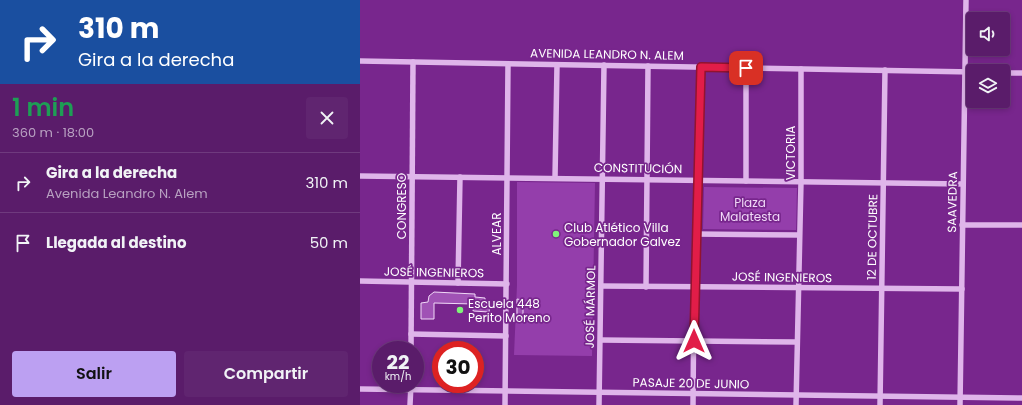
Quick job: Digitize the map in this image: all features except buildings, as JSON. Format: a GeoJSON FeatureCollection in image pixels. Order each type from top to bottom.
{"type":"FeatureCollection","features":[{"type":"Feature","properties":{"kind":"street","name":"SAAVEDRA"},"geometry":{"type":"LineString","coordinates":[[960,405],[966,0]]}},
{"type":"Feature","properties":{"kind":"street","name":"AVENIDA LEANDRO N. ALEM"},"geometry":{"type":"LineString","coordinates":[[360,61],[965,72]]}},
{"type":"Feature","properties":{"kind":"street","name":"CONGRESO"},"geometry":{"type":"LineString","coordinates":[[411,341],[413,62]]}},
{"type":"Feature","properties":{"kind":"street","name":"ALVEAR"},"geometry":{"type":"LineString","coordinates":[[505,405],[508,64]]}},
{"type":"Feature","properties":{"kind":"street"},"geometry":{"type":"LineString","coordinates":[[554,178],[557,65]]}},
{"type":"Feature","properties":{"kind":"street","name":"JOSÉ MÁRMOL"},"geometry":{"type":"LineString","coordinates":[[600,405],[604,65]]}},
{"type":"Feature","properties":{"kind":"street"},"geometry":{"type":"LineString","coordinates":[[646,287],[648,66]]}},
{"type":"Feature","properties":{"kind":"street"},"geometry":{"type":"LineString","coordinates":[[693,405],[696,180],[701,67]]}},
{"type":"Feature","properties":{"kind":"street"},"geometry":{"type":"LineString","coordinates":[[746,68],[746,182]]}},
{"type":"Feature","properties":{"kind":"street","name":"VICTORIA"},"geometry":{"type":"LineString","coordinates":[[796,405],[801,69]]}},
{"type":"Feature","properties":{"kind":"street","name":"12 DE OCTUBRE"},"geometry":{"type":"LineString","coordinates":[[880,405],[885,70]]}},
{"type":"Feature","properties":{"kind":"street"},"geometry":{"type":"LineString","coordinates":[[1010,72],[1022,73]]}},
{"type":"Feature","properties":{"kind":"street","name":"CONSTITUCIÓN"},"geometry":{"type":"LineString","coordinates":[[360,176],[603,178],[746,182],[964,184]]}},
{"type":"Feature","properties":{"kind":"street"},"geometry":{"type":"LineString","coordinates":[[458,283],[460,177]]}},
{"type":"Feature","properties":{"kind":"street"},"geometry":{"type":"LineString","coordinates":[[962,225],[1022,226]]}},
{"type":"Feature","properties":{"kind":"street"},"geometry":{"type":"LineString","coordinates":[[695,234],[799,235]]}},
{"type":"Feature","properties":{"kind":"street","name":"JOSÉ INGENIEROS"},"geometry":{"type":"LineString","coordinates":[[360,281],[507,284]]}},
{"type":"Feature","properties":{"kind":"street","name":"JOSÉ INGENIEROS"},"geometry":{"type":"LineString","coordinates":[[601,286],[797,289],[962,289]]}},
{"type":"Feature","properties":{"kind":"street"},"geometry":{"type":"LineString","coordinates":[[411,334],[506,336]]}},
{"type":"Feature","properties":{"kind":"street"},"geometry":{"type":"LineString","coordinates":[[601,340],[796,342]]}},
{"type":"Feature","properties":{"kind":"street","name":"PASAJE 20 DE JUNIO"},"geometry":{"type":"LineString","coordinates":[[424,388],[600,393],[1022,398]]}},
{"type":"Feature","properties":{"kind":"street","name":"PASAJE 20 DE JUNIO"},"geometry":{"type":"LineString","coordinates":[[360,389],[372,389]]}},
{"type":"Feature","properties":{"kind":"street"},"geometry":{"type":"LineString","coordinates":[[410,405],[411,393]]}},
{"type":"Feature","properties":{"kind":"green space","name":"Club Atlético Villa Gobernador Galvez"},"geometry":{"type":"Polygon","coordinates":[[[517,182],[595,183],[592,356],[514,355],[517,285],[517,182]]]}},
{"type":"Feature","properties":{"kind":"green space","name":"Plaza Malatesta"},"geometry":{"type":"Polygon","coordinates":[[[704,187],[797,188],[796,230],[703,229],[704,187]]]}},
{"type":"Feature","properties":{"kind":"place","name":"Club Atlético Villa Gobernador Galvez"},"geometry":{"type":"Point","coordinates":[556,234]}},
{"type":"Feature","properties":{"kind":"place","name":"Escuela 448 Perito Moreno"},"geometry":{"type":"Point","coordinates":[460,310]}},
{"type":"Feature","properties":{"kind":"route"},"geometry":{"type":"LineString","coordinates":[[694,341],[696,180],[701,67],[746,68]]}}]}
